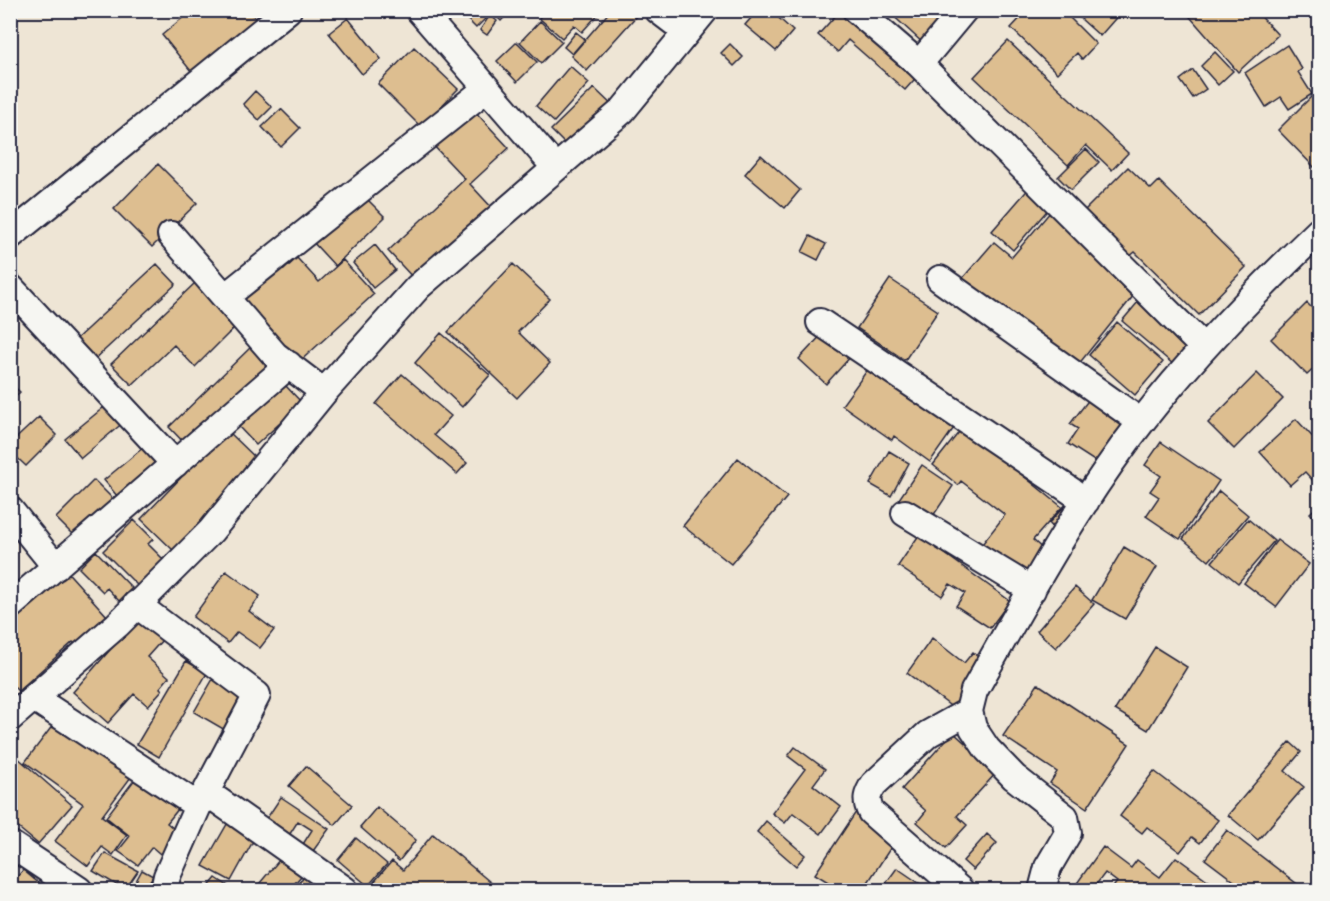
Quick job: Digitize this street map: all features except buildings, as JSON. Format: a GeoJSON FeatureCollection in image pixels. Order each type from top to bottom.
{"type":"FeatureCollection","features":[{"type":"Feature","properties":{"kind":"street"},"geometry":{"type":"LineString","coordinates":[[10,236],[288,10]]}},
{"type":"Feature","properties":{"kind":"street"},"geometry":{"type":"LineString","coordinates":[[419,10],[555,167]]}},
{"type":"Feature","properties":{"kind":"street"},"geometry":{"type":"LineString","coordinates":[[658,10],[687,32]]}},
{"type":"Feature","properties":{"kind":"street"},"geometry":{"type":"LineString","coordinates":[[345,891],[202,799],[18,708],[117,625],[212,531],[324,392],[418,287],[622,111],[705,10]]}},
{"type":"Feature","properties":{"kind":"street"},"geometry":{"type":"LineString","coordinates":[[856,10],[919,64],[1204,348]]}},
{"type":"Feature","properties":{"kind":"street"},"geometry":{"type":"LineString","coordinates":[[919,64],[964,10]]}},
{"type":"Feature","properties":{"kind":"street"},"geometry":{"type":"LineString","coordinates":[[225,297],[486,89]]}},
{"type":"Feature","properties":{"kind":"street"},"geometry":{"type":"LineString","coordinates":[[1042,891],[1048,867],[1068,833],[1065,817],[1014,777],[987,749],[974,728],[969,711],[974,691],[1086,501],[1141,422],[1204,348],[1275,273],[1320,230]]}},
{"type":"Feature","properties":{"kind":"street"},"geometry":{"type":"LineString","coordinates":[[171,235],[275,355],[324,392]]}},
{"type":"Feature","properties":{"kind":"street"},"geometry":{"type":"LineString","coordinates":[[940,279],[1141,422]]}},
{"type":"Feature","properties":{"kind":"street"},"geometry":{"type":"LineString","coordinates":[[10,287],[175,464]]}},
{"type":"Feature","properties":{"kind":"street"},"geometry":{"type":"LineString","coordinates":[[820,321],[1086,501]]}},
{"type":"Feature","properties":{"kind":"street"},"geometry":{"type":"LineString","coordinates":[[10,606],[289,365]]}},
{"type":"Feature","properties":{"kind":"street"},"geometry":{"type":"LineString","coordinates":[[10,510],[56,567]]}},
{"type":"Feature","properties":{"kind":"street"},"geometry":{"type":"LineString","coordinates":[[905,513],[1032,590]]}},
{"type":"Feature","properties":{"kind":"street"},"geometry":{"type":"LineString","coordinates":[[136,604],[257,695],[202,799],[167,876],[164,891]]}},
{"type":"Feature","properties":{"kind":"street"},"geometry":{"type":"LineString","coordinates":[[960,891],[871,812],[867,804],[868,794],[874,784],[928,734],[969,711]]}},
{"type":"Feature","properties":{"kind":"street"},"geometry":{"type":"LineString","coordinates":[[10,844],[79,891]]}}]}
